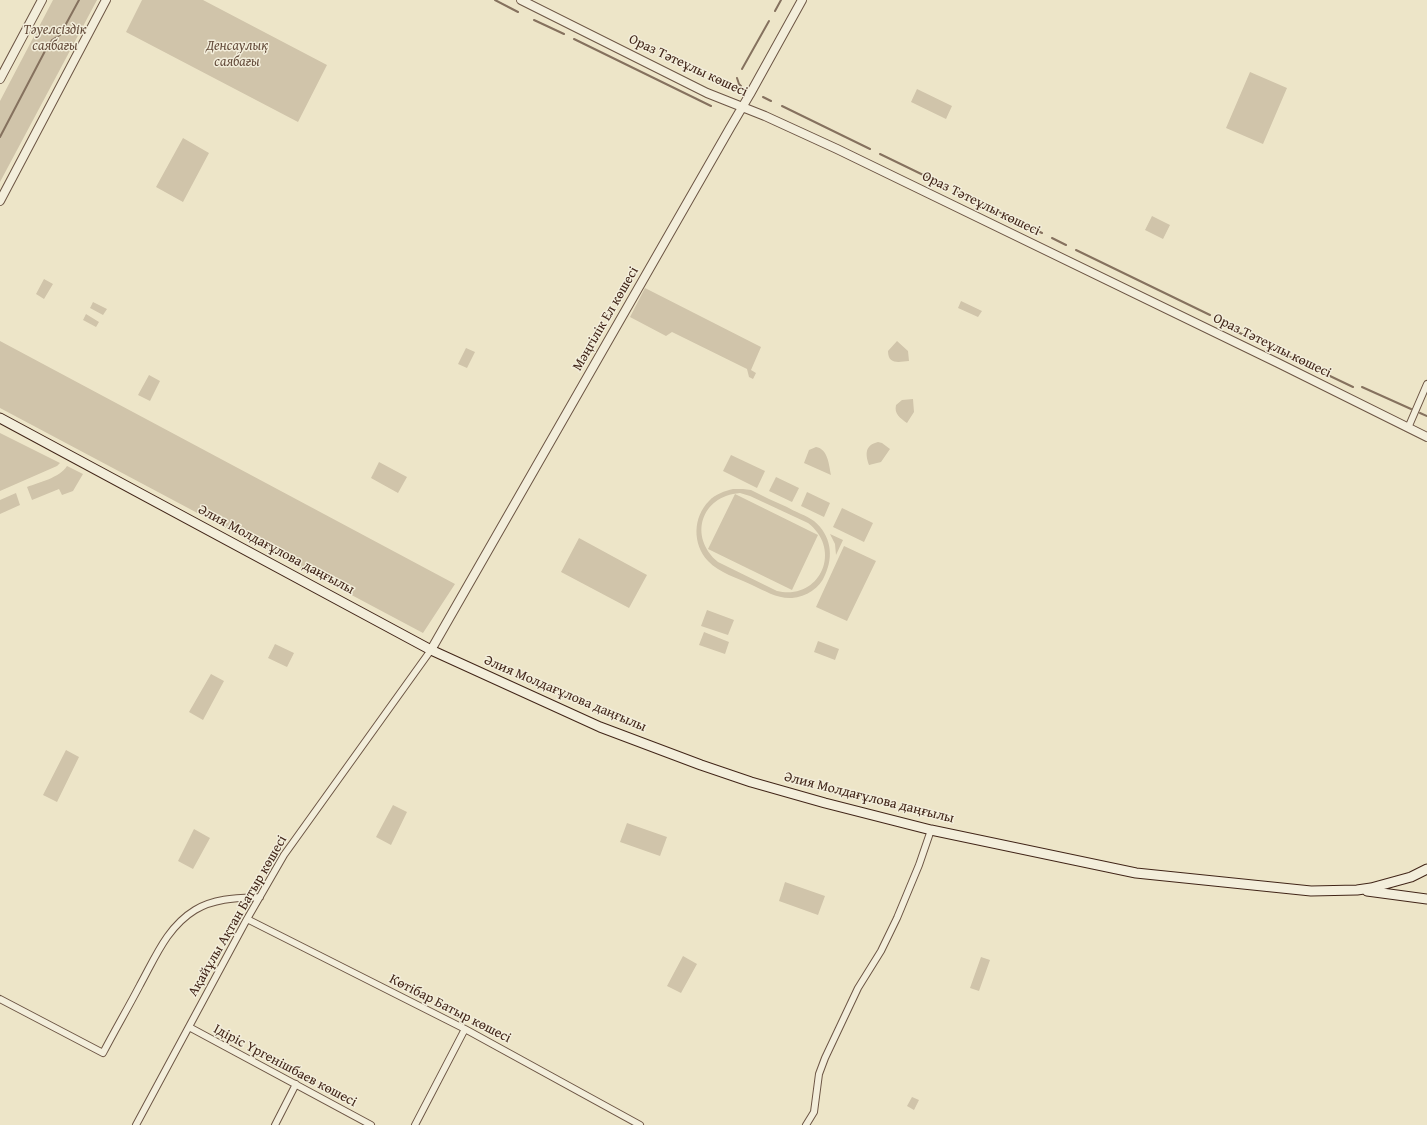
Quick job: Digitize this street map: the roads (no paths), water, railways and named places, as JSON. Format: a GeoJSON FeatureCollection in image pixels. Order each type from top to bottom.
{"type":"FeatureCollection","features":[{"type":"Feature","properties":{"kind":"main road","name":"Әлия Молдағұлова даңғылы"},"geometry":{"type":"LineString","coordinates":[[0,418],[432,650],[600,727],[701,765],[759,784],[833,805],[931,830],[1136,874],[1311,890],[1357,890]]}},
{"type":"Feature","properties":{"kind":"main road"},"geometry":{"type":"LineString","coordinates":[[1357,890],[1371,888],[1411,877],[1427,869]]}},
{"type":"Feature","properties":{"kind":"main road"},"geometry":{"type":"LineString","coordinates":[[1357,890],[1427,899]]}},
{"type":"Feature","properties":{"kind":"street"},"geometry":{"type":"LineString","coordinates":[[0,79],[42,0]]}},
{"type":"Feature","properties":{"kind":"street"},"geometry":{"type":"LineString","coordinates":[[0,201],[106,0]]}},
{"type":"Feature","properties":{"kind":"street","name":"Ораз Тәтеұлы көшесі"},"geometry":{"type":"LineString","coordinates":[[521,0],[707,93],[743,106],[844,152],[1427,437]]}},
{"type":"Feature","properties":{"kind":"street","name":"Мәңгілік Ел көшесі"},"geometry":{"type":"LineString","coordinates":[[432,650],[802,0]]}},
{"type":"Feature","properties":{"kind":"street"},"geometry":{"type":"LineString","coordinates":[[1408,428],[1426,392],[1427,384]]}},
{"type":"Feature","properties":{"kind":"street","name":"Ақайұлы Ақтан Батыр көшесі"},"geometry":{"type":"LineString","coordinates":[[136,1125],[246,919],[284,855],[432,650]]}},
{"type":"Feature","properties":{"kind":"street"},"geometry":{"type":"LineString","coordinates":[[806,1125],[814,1112],[819,1074],[824,1058],[858,988],[881,951],[897,918],[919,865],[931,830]]}},
{"type":"Feature","properties":{"kind":"street"},"geometry":{"type":"LineString","coordinates":[[0,1000],[103,1053],[162,943],[179,922],[195,910],[217,901],[233,898],[260,897]]}},
{"type":"Feature","properties":{"kind":"street","name":"Көтібар Батыр көшесі"},"geometry":{"type":"LineString","coordinates":[[246,919],[465,1029],[640,1125]]}},
{"type":"Feature","properties":{"kind":"street","name":"Ідіріс Үргенішбаев көшесі"},"geometry":{"type":"LineString","coordinates":[[189,1027],[371,1125]]}},
{"type":"Feature","properties":{"kind":"street"},"geometry":{"type":"LineString","coordinates":[[415,1125],[465,1029]]}},
{"type":"Feature","properties":{"kind":"street"},"geometry":{"type":"LineString","coordinates":[[275,1125],[296,1084]]}},
{"type":"Feature","properties":{"kind":"waterway"},"geometry":{"type":"LineString","coordinates":[[50,44],[52,40],[60,35],[79,0]]}},
{"type":"Feature","properties":{"kind":"waterway"},"geometry":{"type":"LineString","coordinates":[[495,0],[518,12]]}},
{"type":"Feature","properties":{"kind":"waterway"},"geometry":{"type":"LineString","coordinates":[[775,11],[781,0]]}},
{"type":"Feature","properties":{"kind":"waterway"},"geometry":{"type":"LineString","coordinates":[[534,20],[564,34]]}},
{"type":"Feature","properties":{"kind":"waterway"},"geometry":{"type":"LineString","coordinates":[[742,69],[769,21]]}},
{"type":"Feature","properties":{"kind":"waterway"},"geometry":{"type":"LineString","coordinates":[[574,39],[711,106]]}},
{"type":"Feature","properties":{"kind":"waterway"},"geometry":{"type":"LineString","coordinates":[[0,137],[45,51]]}},
{"type":"Feature","properties":{"kind":"waterway"},"geometry":{"type":"LineString","coordinates":[[737,78],[741,86]]}},
{"type":"Feature","properties":{"kind":"waterway"},"geometry":{"type":"LineString","coordinates":[[763,97],[771,101]]}},
{"type":"Feature","properties":{"kind":"waterway"},"geometry":{"type":"LineString","coordinates":[[782,106],[870,149]]}},
{"type":"Feature","properties":{"kind":"waterway"},"geometry":{"type":"LineString","coordinates":[[880,154],[948,187]]}},
{"type":"Feature","properties":{"kind":"waterway"},"geometry":{"type":"LineString","coordinates":[[958,192],[1042,233]]}},
{"type":"Feature","properties":{"kind":"waterway"},"geometry":{"type":"LineString","coordinates":[[1052,238],[1066,245]]}},
{"type":"Feature","properties":{"kind":"waterway"},"geometry":{"type":"LineString","coordinates":[[1076,250],[1210,315]]}},
{"type":"Feature","properties":{"kind":"waterway"},"geometry":{"type":"LineString","coordinates":[[1217,322],[1252,339]]}},
{"type":"Feature","properties":{"kind":"waterway"},"geometry":{"type":"LineString","coordinates":[[1263,344],[1353,387]]}},
{"type":"Feature","properties":{"kind":"waterway"},"geometry":{"type":"LineString","coordinates":[[1362,387],[1411,409]]}},
{"type":"Feature","properties":{"kind":"waterway"},"geometry":{"type":"LineString","coordinates":[[1420,413],[1427,416]]}},
{"type":"Feature","properties":{"kind":"park label","name":"Тәуелсіздік саябағы"},"geometry":{"type":"Point","coordinates":[55,38]}},
{"type":"Feature","properties":{"kind":"park label","name":"Денсаулық саябағы"},"geometry":{"type":"Point","coordinates":[237,54]}}]}
